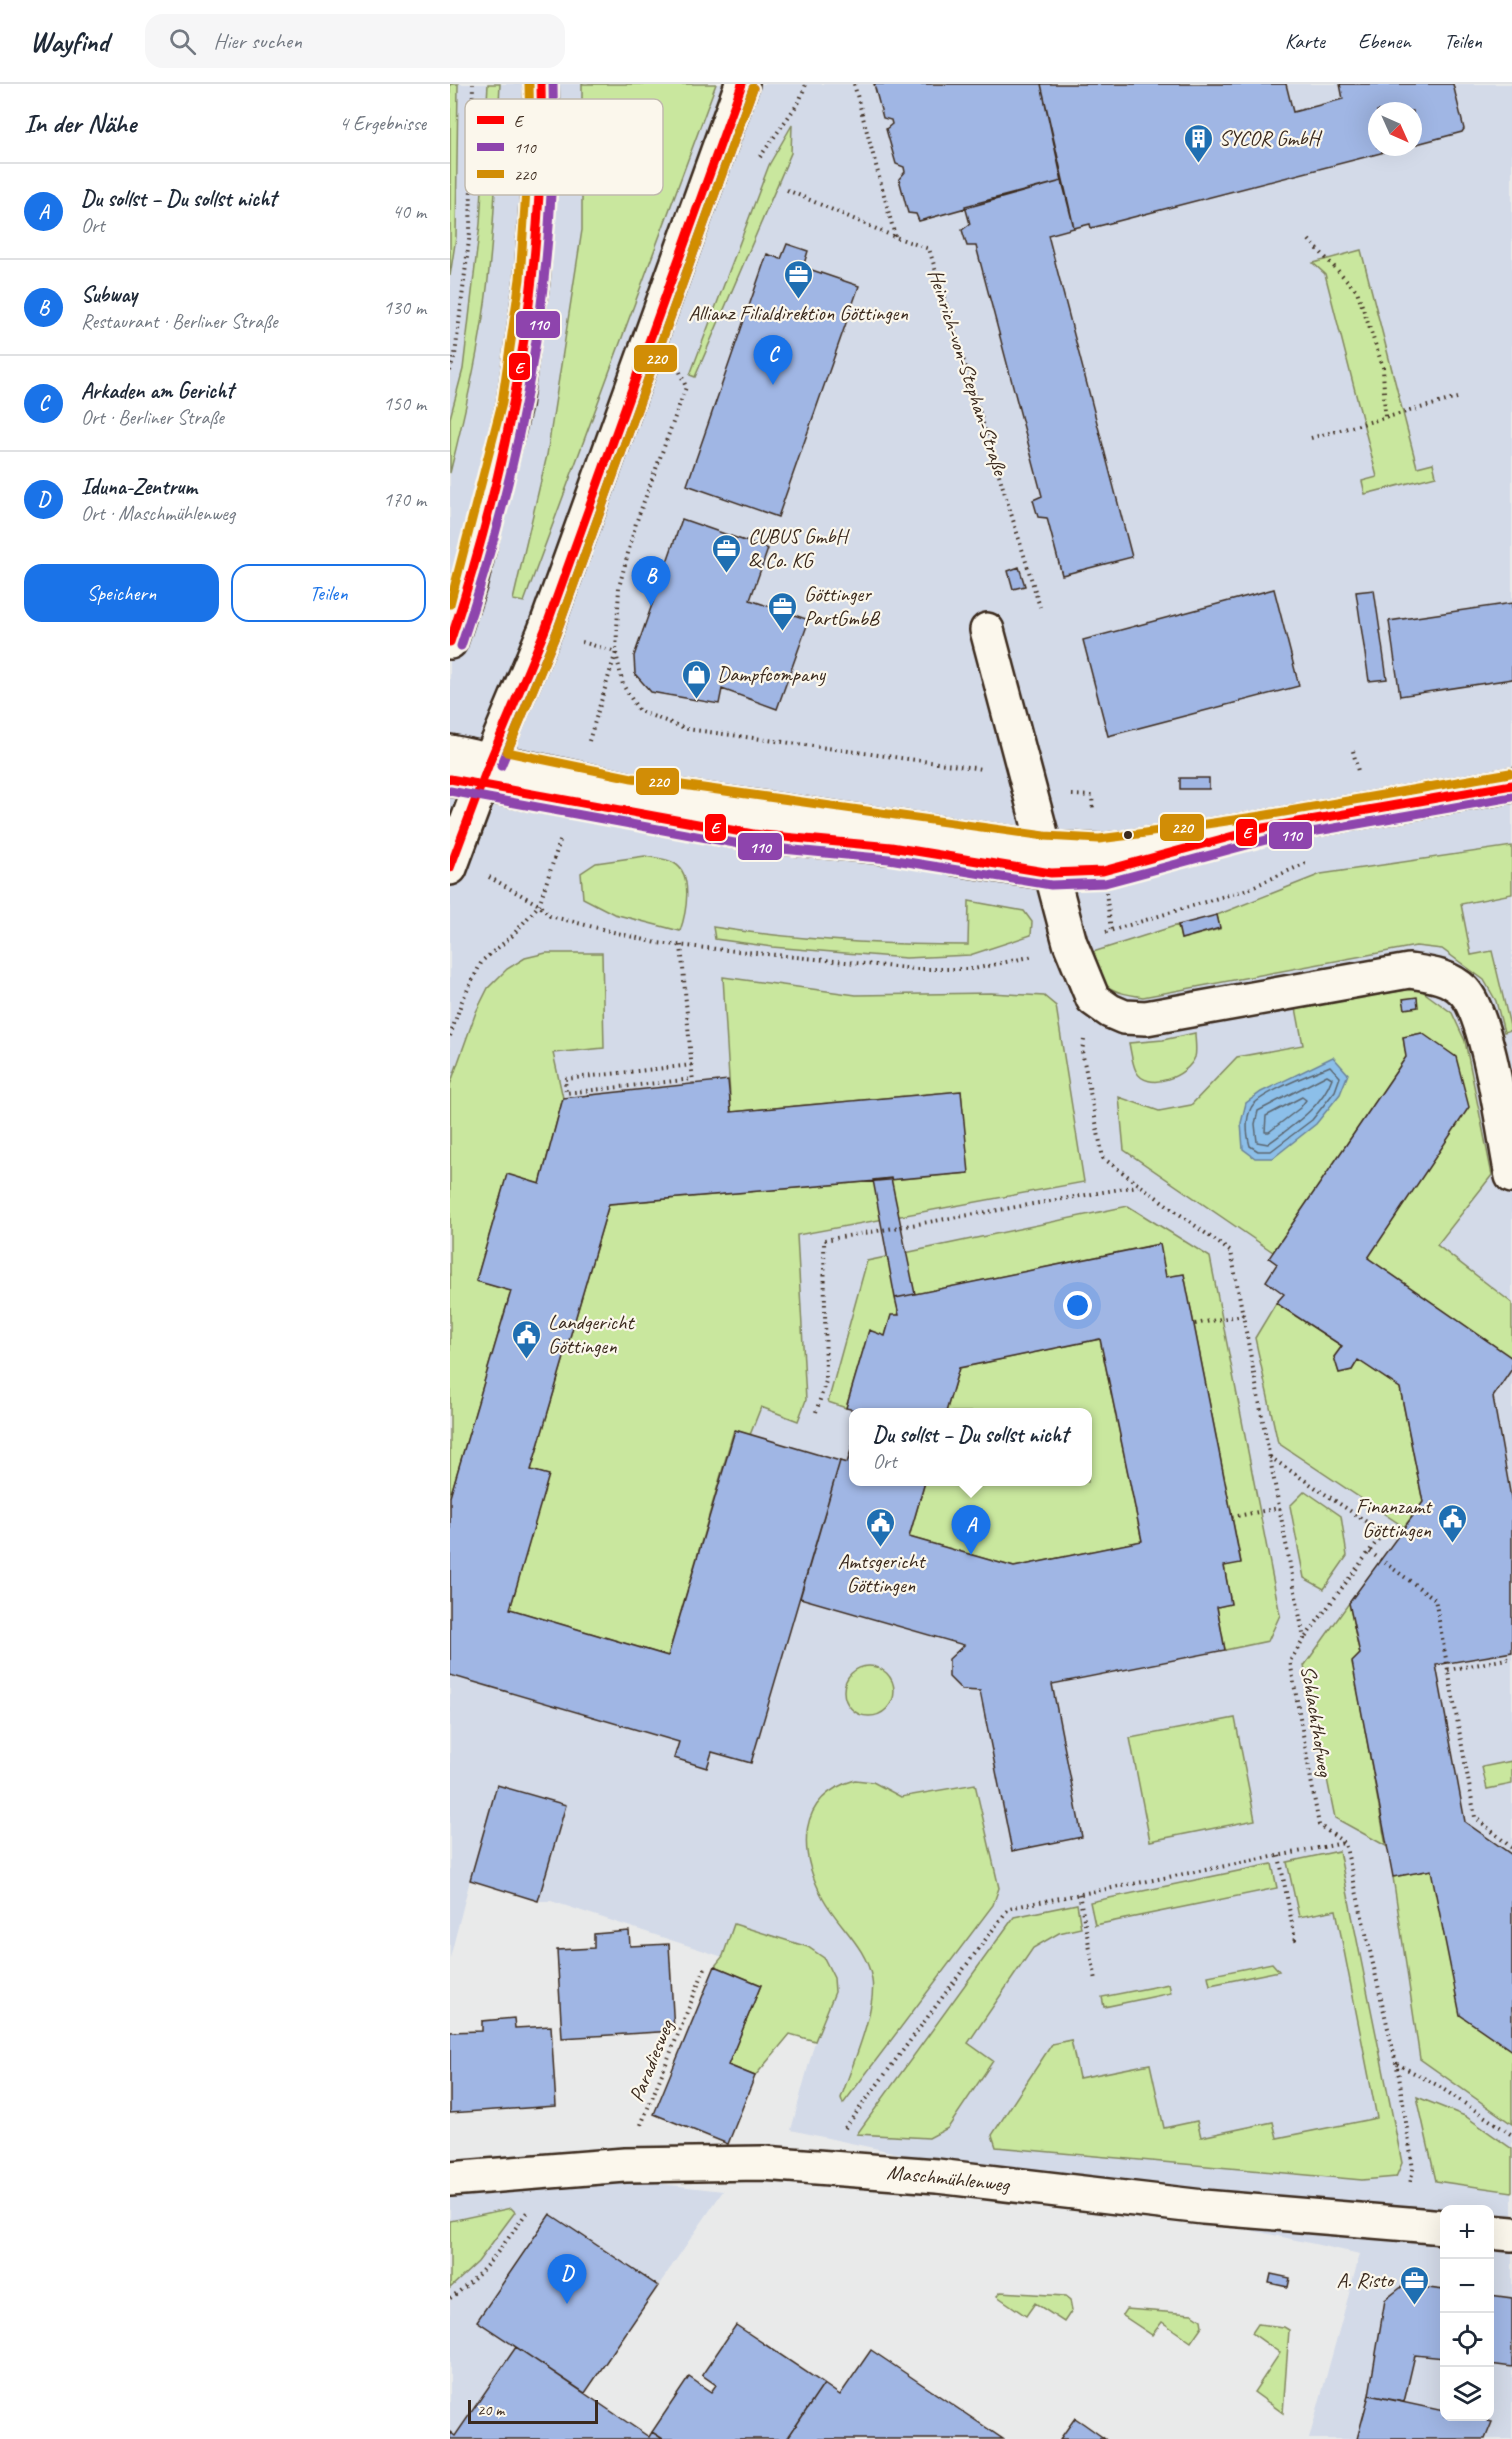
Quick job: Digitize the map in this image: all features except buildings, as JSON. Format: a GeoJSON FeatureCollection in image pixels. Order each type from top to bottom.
{"type":"FeatureCollection","features":[{"type":"Feature","properties":{"kind":"street"},"geometry":{"type":"LineString","coordinates":[[541,84],[541,99]]}},
{"type":"Feature","properties":{"kind":"street"},"geometry":{"type":"LineString","coordinates":[[452,862],[474,775],[545,630],[742,84]]}},
{"type":"Feature","properties":{"kind":"street"},"geometry":{"type":"LineString","coordinates":[[450,642],[471,579],[514,405],[532,280],[538,195]]}},
{"type":"Feature","properties":{"kind":"street"},"geometry":{"type":"LineString","coordinates":[[987,630],[1070,943],[1093,999],[1124,1017],[1146,1018],[1409,971],[1433,974],[1449,980],[1464,992],[1482,1027],[1512,1176]]}},
{"type":"Feature","properties":{"kind":"street"},"geometry":{"type":"LineString","coordinates":[[450,752],[474,775],[753,834],[1048,860],[1263,828],[1512,785]]}},
{"type":"Feature","properties":{"kind":"street","name":"Maschmühlenweg"},"geometry":{"type":"LineString","coordinates":[[450,2180],[625,2164],[763,2163],[937,2176],[1203,2207],[1440,2228]]}},
{"type":"Feature","properties":{"kind":"street"},"geometry":{"type":"LineString","coordinates":[[1494,2232],[1512,2234]]}},
{"type":"Feature","properties":{"kind":"path"},"geometry":{"type":"LineString","coordinates":[[473,84],[473,99]]}},
{"type":"Feature","properties":{"kind":"path"},"geometry":{"type":"LineString","coordinates":[[799,102],[806,84]]}},
{"type":"Feature","properties":{"kind":"path"},"geometry":{"type":"LineString","coordinates":[[854,84],[895,237]]}},
{"type":"Feature","properties":{"kind":"path","name":"Heinrich-von-Stephan-Straße"},"geometry":{"type":"LineString","coordinates":[[787,190],[895,237],[929,249],[1040,608]]}},
{"type":"Feature","properties":{"kind":"path"},"geometry":{"type":"LineString","coordinates":[[450,371],[470,232],[471,195]]}},
{"type":"Feature","properties":{"kind":"path"},"geometry":{"type":"LineString","coordinates":[[1309,240],[1357,291],[1383,367],[1385,417]]}},
{"type":"Feature","properties":{"kind":"path"},"geometry":{"type":"LineString","coordinates":[[686,387],[636,523],[619,587],[616,652],[623,685],[639,711],[687,729],[977,766],[1029,791]]}},
{"type":"Feature","properties":{"kind":"path"},"geometry":{"type":"LineString","coordinates":[[1311,438],[1457,398]]}},
{"type":"Feature","properties":{"kind":"path"},"geometry":{"type":"LineString","coordinates":[[452,862],[539,905],[550,916],[657,943],[915,969],[974,969],[1038,955],[1070,943],[1248,889],[1316,859]]}},
{"type":"Feature","properties":{"kind":"path"},"geometry":{"type":"LineString","coordinates":[[450,1036],[462,1001],[482,961],[512,936],[539,905]]}},
{"type":"Feature","properties":{"kind":"path"},"geometry":{"type":"LineString","coordinates":[[681,945],[692,1065],[693,1081],[566,1093],[565,1079],[692,1065]]}},
{"type":"Feature","properties":{"kind":"path","name":"Schlachthofweg"},"geometry":{"type":"LineString","coordinates":[[1093,999],[1082,1051],[1103,1158],[1231,1252],[1304,1639],[1290,1661],[1319,1825],[1345,1843]]}},
{"type":"Feature","properties":{"kind":"path"},"geometry":{"type":"LineString","coordinates":[[816,1412],[826,1381],[824,1240],[1139,1186]]}},
{"type":"Feature","properties":{"kind":"path"},"geometry":{"type":"LineString","coordinates":[[1195,1324],[1243,1315]]}},
{"type":"Feature","properties":{"kind":"path"},"geometry":{"type":"LineString","coordinates":[[1270,1456],[1383,1533],[1304,1639]]}},
{"type":"Feature","properties":{"kind":"path"},"geometry":{"type":"LineString","coordinates":[[1232,1517],[1279,1508]]}},
{"type":"Feature","properties":{"kind":"path"},"geometry":{"type":"LineString","coordinates":[[1370,1552],[1435,1599],[1475,1818],[1512,1848]]}},
{"type":"Feature","properties":{"kind":"path"},"geometry":{"type":"LineString","coordinates":[[1448,1670],[1512,1658]]}},
{"type":"Feature","properties":{"kind":"path"},"geometry":{"type":"LineString","coordinates":[[832,2168],[837,2139],[1009,1908],[1345,1843],[1396,2064],[1413,2169],[1402,2223]]}},
{"type":"Feature","properties":{"kind":"path"},"geometry":{"type":"LineString","coordinates":[[1279,1856],[1295,1939],[1291,1940]]}},
{"type":"Feature","properties":{"kind":"path"},"geometry":{"type":"LineString","coordinates":[[1079,1894],[1096,1980]]}},
{"type":"Feature","properties":{"kind":"path","name":"Paradiesweg"},"geometry":{"type":"LineString","coordinates":[[625,2164],[705,1968]]}},
{"type":"Feature","properties":{"kind":"path"},"geometry":{"type":"LineString","coordinates":[[1396,2064],[1437,2085],[1512,2135]]}},
{"type":"Feature","properties":{"kind":"path"},"geometry":{"type":"LineString","coordinates":[[450,2298],[468,2286],[494,2258],[531,2207],[538,2171]]}},
{"type":"Feature","properties":{"kind":"shaded area"},"geometry":{"type":"Polygon","coordinates":[[[458,84],[1512,84],[1512,2439],[1309,2439],[1360,2254],[791,2130],[815,2041],[835,1992],[808,1947],[734,1924],[723,1957],[551,1901],[538,1901],[470,1880],[450,1958],[450,277],[456,237],[458,84]]]}},
{"type":"Feature","properties":{"kind":"shaded area"},"geometry":{"type":"Polygon","coordinates":[[[450,2160],[723,2191],[585,2393],[649,2437],[652,2432],[663,2439],[450,2439],[450,2160]]]}},
{"type":"Feature","properties":{"kind":"green space"},"geometry":{"type":"Polygon","coordinates":[[[450,84],[458,84],[456,237],[450,276],[450,84]]]}},
{"type":"Feature","properties":{"kind":"green space"},"geometry":{"type":"Polygon","coordinates":[[[488,84],[500,84],[499,99],[487,99],[488,84]]]}},
{"type":"Feature","properties":{"kind":"green space"},"geometry":{"type":"Polygon","coordinates":[[[582,84],[716,84],[524,602],[513,600],[547,455],[582,230],[582,195],[663,195],[663,99],[582,99],[582,84]]]}},
{"type":"Feature","properties":{"kind":"green space"},"geometry":{"type":"Polygon","coordinates":[[[792,125],[791,153],[695,377],[690,375],[769,165],[792,125]]]}},
{"type":"Feature","properties":{"kind":"green space"},"geometry":{"type":"Polygon","coordinates":[[[482,195],[494,195],[483,317],[450,473],[450,418],[463,369],[482,195]]]}},
{"type":"Feature","properties":{"kind":"green space"},"geometry":{"type":"Polygon","coordinates":[[[1361,250],[1417,467],[1433,463],[1436,476],[1365,494],[1362,481],[1377,477],[1325,274],[1313,263],[1361,250]]]}},
{"type":"Feature","properties":{"kind":"green space"},"geometry":{"type":"Polygon","coordinates":[[[1512,846],[1512,894],[1461,904],[1471,955],[1492,951],[1511,1030],[1504,1032],[1496,1001],[1484,980],[1442,949],[1416,946],[1143,997],[1113,990],[1103,981],[1096,964],[1093,952],[1178,925],[1181,939],[1220,929],[1217,915],[1321,874],[1512,846]]]}},
{"type":"Feature","properties":{"kind":"green space"},"geometry":{"type":"Polygon","coordinates":[[[645,856],[671,861],[680,868],[684,876],[687,895],[680,931],[614,914],[583,898],[581,873],[596,863],[645,856]]]}},
{"type":"Feature","properties":{"kind":"green space"},"geometry":{"type":"Polygon","coordinates":[[[969,901],[1024,911],[1032,922],[1031,935],[970,955],[906,958],[772,947],[715,939],[713,927],[841,941],[968,945],[969,901]]]}},
{"type":"Feature","properties":{"kind":"green space"},"geometry":{"type":"Polygon","coordinates":[[[546,953],[602,953],[604,1048],[553,1053],[563,1098],[540,1184],[507,1175],[476,1281],[511,1291],[450,1497],[450,1085],[476,1012],[488,988],[507,969],[525,958],[546,953]]]}},
{"type":"Feature","properties":{"kind":"green space"},"geometry":{"type":"Polygon","coordinates":[[[723,977],[856,995],[991,993],[1044,996],[1056,1006],[1084,1182],[797,1235],[806,1400],[798,1421],[761,1407],[750,1435],[734,1430],[668,1656],[510,1609],[548,1475],[531,1470],[609,1204],[968,1173],[961,1091],[731,1112],[723,977]]]}},
{"type":"Feature","properties":{"kind":"green space"},"geometry":{"type":"Polygon","coordinates":[[[1418,988],[1452,1013],[1465,1041],[1492,1175],[1437,1245],[1512,1303],[1512,1358],[1368,1258],[1440,1149],[1422,1033],[1403,1037],[1406,1057],[1273,1252],[1124,1150],[1119,1097],[1159,1111],[1191,1105],[1237,1057],[1303,1045],[1296,1008],[1418,988]]]}},
{"type":"Feature","properties":{"kind":"green space"},"geometry":{"type":"Polygon","coordinates":[[[1195,1033],[1195,1057],[1191,1064],[1176,1076],[1149,1081],[1136,1071],[1129,1043],[1163,1040],[1195,1033]]]}},
{"type":"Feature","properties":{"kind":"green space"},"geometry":{"type":"Polygon","coordinates":[[[1128,1206],[1210,1257],[1280,1615],[1268,1641],[1225,1650],[1217,1607],[1231,1604],[1224,1566],[1241,1562],[1184,1274],[1166,1277],[1159,1244],[896,1298],[899,1315],[891,1316],[885,1336],[869,1331],[846,1408],[828,1402],[867,1261],[1128,1206]]]}},
{"type":"Feature","properties":{"kind":"green space"},"geometry":{"type":"Polygon","coordinates":[[[1276,1303],[1342,1346],[1334,1357],[1339,1372],[1352,1370],[1358,1360],[1400,1388],[1423,1502],[1404,1527],[1278,1443],[1255,1338],[1276,1303]]]}},
{"type":"Feature","properties":{"kind":"green space"},"geometry":{"type":"Polygon","coordinates":[[[1100,1339],[1142,1541],[1014,1567],[909,1537],[924,1486],[1092,1486],[1092,1408],[947,1408],[959,1368],[1100,1339]]]}},
{"type":"Feature","properties":{"kind":"green space"},"geometry":{"type":"Polygon","coordinates":[[[1305,1491],[1341,1516],[1347,1556],[1324,1589],[1304,1578],[1290,1506],[1305,1491]]]}},
{"type":"Feature","properties":{"kind":"green space"},"geometry":{"type":"Polygon","coordinates":[[[1349,1603],[1360,1654],[1353,1663],[1386,1846],[1335,1818],[1304,1666],[1349,1603]]]}},
{"type":"Feature","properties":{"kind":"green space"},"geometry":{"type":"Polygon","coordinates":[[[869,1666],[887,1673],[894,1691],[887,1709],[869,1716],[851,1709],[844,1691],[851,1673],[869,1666]]]}},
{"type":"Feature","properties":{"kind":"green space"},"geometry":{"type":"Polygon","coordinates":[[[1235,1718],[1255,1820],[1150,1841],[1130,1738],[1235,1718]]]}},
{"type":"Feature","properties":{"kind":"green space"},"geometry":{"type":"Polygon","coordinates":[[[1512,1761],[1512,1784],[1487,1789],[1482,1767],[1512,1761]]]}},
{"type":"Feature","properties":{"kind":"green space"},"geometry":{"type":"Polygon","coordinates":[[[855,1780],[873,1782],[901,1797],[975,1784],[999,1888],[993,1905],[843,2104],[841,2098],[857,2055],[871,2006],[872,1980],[864,1957],[823,1898],[809,1863],[807,1845],[812,1813],[822,1799],[836,1788],[855,1780]]]}},
{"type":"Feature","properties":{"kind":"green space"},"geometry":{"type":"Polygon","coordinates":[[[1339,1851],[1402,2163],[1396,2177],[1362,2180],[996,2147],[992,2135],[1052,2044],[1071,2040],[1079,2078],[1150,2064],[1164,2128],[1197,2121],[1201,2137],[1273,2122],[1277,2138],[1377,2118],[1336,1910],[1299,1917],[1287,1862],[1339,1851]]]}},
{"type":"Feature","properties":{"kind":"green space"},"geometry":{"type":"Polygon","coordinates":[[[1272,1864],[1277,1888],[1095,1925],[1090,1902],[1272,1864]]]}},
{"type":"Feature","properties":{"kind":"green space"},"geometry":{"type":"Polygon","coordinates":[[[1431,1870],[1512,2051],[1512,2124],[1420,2059],[1393,1877],[1431,1870]]]}},
{"type":"Feature","properties":{"kind":"green space"},"geometry":{"type":"Polygon","coordinates":[[[1077,1904],[1081,1928],[1059,1933],[1033,1948],[968,2043],[993,2061],[948,2128],[929,2138],[857,2134],[1014,1917],[1077,1904]]]}},
{"type":"Feature","properties":{"kind":"green space"},"geometry":{"type":"Polygon","coordinates":[[[734,1924],[808,1947],[824,1958],[834,1978],[835,1992],[815,2041],[790,2034],[755,2076],[728,2065],[761,1985],[715,1966],[723,1956],[734,1924]]]}},
{"type":"Feature","properties":{"kind":"green space"},"geometry":{"type":"Polygon","coordinates":[[[1272,1963],[1279,1971],[1210,1985],[1208,1976],[1272,1963]]]}},
{"type":"Feature","properties":{"kind":"green space"},"geometry":{"type":"Polygon","coordinates":[[[1169,1984],[1171,1993],[1104,2007],[1102,1997],[1169,1984]]]}},
{"type":"Feature","properties":{"kind":"green space"},"geometry":{"type":"Polygon","coordinates":[[[1417,2097],[1465,2116],[1512,2149],[1512,2192],[1436,2181],[1417,2097]]]}},
{"type":"Feature","properties":{"kind":"green space"},"geometry":{"type":"Polygon","coordinates":[[[511,2208],[515,2212],[478,2262],[450,2288],[450,2221],[511,2208]]]}},
{"type":"Feature","properties":{"kind":"green space"},"geometry":{"type":"Polygon","coordinates":[[[1001,2292],[1065,2296],[1070,2300],[1072,2310],[1064,2322],[1035,2303],[1026,2316],[997,2296],[1001,2292]]]}},
{"type":"Feature","properties":{"kind":"green space"},"geometry":{"type":"Polygon","coordinates":[[[1126,2309],[1192,2314],[1201,2320],[1202,2326],[1191,2342],[1162,2322],[1152,2335],[1122,2315],[1126,2309]]]}},
{"type":"Feature","properties":{"kind":"green space"},"geometry":{"type":"Polygon","coordinates":[[[1258,2324],[1284,2327],[1289,2330],[1283,2413],[1254,2392],[1280,2353],[1252,2333],[1258,2324]]]}},
{"type":"Feature","properties":{"kind":"water"},"geometry":{"type":"Polygon","coordinates":[[[1333,1057],[1348,1074],[1340,1094],[1316,1124],[1273,1158],[1255,1158],[1243,1149],[1241,1123],[1246,1103],[1261,1092],[1333,1057]]]}},
{"type":"Feature","properties":{"kind":"transit line","name":"220"},"geometry":{"type":"LineString","coordinates":[[529,84],[529,99]]}},
{"type":"Feature","properties":{"kind":"transit line","name":"E"},"geometry":{"type":"LineString","coordinates":[[541,84],[541,99]]}},
{"type":"Feature","properties":{"kind":"transit line","name":"110"},"geometry":{"type":"LineString","coordinates":[[553,84],[553,99]]}},
{"type":"Feature","properties":{"kind":"transit line","name":"E"},"geometry":{"type":"LineString","coordinates":[[450,868],[490,761],[545,630],[742,84]]}},
{"type":"Feature","properties":{"kind":"transit line","name":"110"},"geometry":{"type":"LineString","coordinates":[[501,766],[556,634],[753,88]]}},
{"type":"Feature","properties":{"kind":"transit line","name":"220"},"geometry":{"type":"LineString","coordinates":[[753,88],[556,634],[507,752],[632,778],[1045,836],[1099,839],[1261,816],[1510,773]]}},
{"type":"Feature","properties":{"kind":"transit line","name":"220"},"geometry":{"type":"LineString","coordinates":[[450,604],[502,403],[520,279],[526,195]]}},
{"type":"Feature","properties":{"kind":"transit line","name":"E"},"geometry":{"type":"LineString","coordinates":[[450,642],[490,506],[520,367],[530,296],[539,195]]}},
{"type":"Feature","properties":{"kind":"transit line","name":"110"},"geometry":{"type":"LineString","coordinates":[[461,646],[483,578],[518,439],[542,298],[551,195]]}},
{"type":"Feature","properties":{"kind":"transit line","name":"E"},"geometry":{"type":"LineString","coordinates":[[450,779],[753,834],[891,847],[1051,873],[1103,871],[1263,828],[1512,785]]}},
{"type":"Feature","properties":{"kind":"transit line","name":"110"},"geometry":{"type":"LineString","coordinates":[[450,791],[751,846],[889,859],[1051,885],[1105,883],[1266,840],[1512,797]]}},
{"type":"Feature","properties":{"kind":"place","name":"SYCOR GmbH"},"geometry":{"type":"Point","coordinates":[1198,164]}},
{"type":"Feature","properties":{"kind":"place","name":"Allianz Filialdirektion Göttingen"},"geometry":{"type":"Point","coordinates":[798,300]}},
{"type":"Feature","properties":{"kind":"place","name":"Arkaden am Gericht"},"geometry":{"type":"Point","coordinates":[773,385]}},
{"type":"Feature","properties":{"kind":"place","name":"CUBUS GmbH & Co. KG"},"geometry":{"type":"Point","coordinates":[727,574]}},
{"type":"Feature","properties":{"kind":"place","name":"Subway"},"geometry":{"type":"Point","coordinates":[651,606]}},
{"type":"Feature","properties":{"kind":"place","name":"Göttinger PartGmbB"},"geometry":{"type":"Point","coordinates":[783,632]}},
{"type":"Feature","properties":{"kind":"place","name":"Dampfcompany"},"geometry":{"type":"Point","coordinates":[696,700]}},
{"type":"Feature","properties":{"kind":"place","name":"Landgericht Göttingen"},"geometry":{"type":"Point","coordinates":[527,1360]}},
{"type":"Feature","properties":{"kind":"place","name":"Finanzamt Göttingen"},"geometry":{"type":"Point","coordinates":[1452,1544]}},
{"type":"Feature","properties":{"kind":"place","name":"Amtsgericht Göttingen"},"geometry":{"type":"Point","coordinates":[881,1548]}},
{"type":"Feature","properties":{"kind":"place","name":"Du sollst – Du sollst nicht"},"geometry":{"type":"Point","coordinates":[971,1555]}},
{"type":"Feature","properties":{"kind":"place","name":"Iduna-Zentrum"},"geometry":{"type":"Point","coordinates":[567,2304]}},
{"type":"Feature","properties":{"kind":"place","name":"A. Risto"},"geometry":{"type":"Point","coordinates":[1414,2306]}}]}
